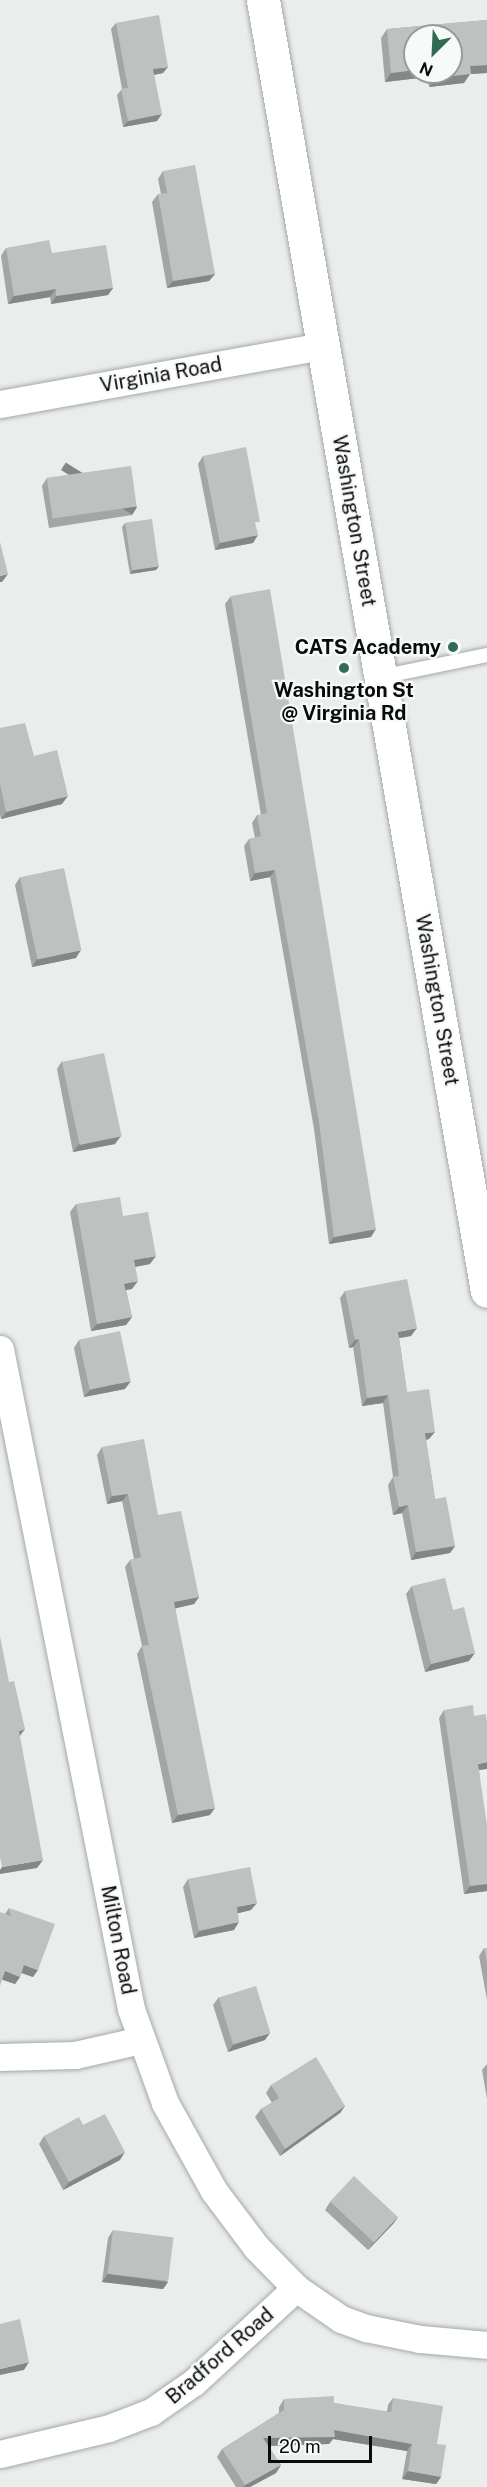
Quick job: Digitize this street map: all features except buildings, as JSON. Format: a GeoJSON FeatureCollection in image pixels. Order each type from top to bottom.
{"type":"FeatureCollection","features":[{"type":"Feature","properties":{"kind":"main road","name":"Washington Street"},"geometry":{"type":"LineString","coordinates":[[263,0],[487,1291]]}},
{"type":"Feature","properties":{"kind":"street","name":"Virginia Road"},"geometry":{"type":"LineString","coordinates":[[0,404],[323,346]]}},
{"type":"Feature","properties":{"kind":"street","name":"Milton Road"},"geometry":{"type":"LineString","coordinates":[[0,1349],[122,1964],[141,2040],[165,2103],[203,2174],[256,2247],[296,2288],[341,2319],[366,2328],[420,2339],[487,2345]]}},
{"type":"Feature","properties":{"kind":"street"},"geometry":{"type":"LineString","coordinates":[[0,2057],[75,2055],[141,2040]]}},
{"type":"Feature","properties":{"kind":"street","name":"Bradford Road"},"geometry":{"type":"LineString","coordinates":[[0,2454],[109,2428],[151,2412],[194,2382],[296,2288]]}},
{"type":"Feature","properties":{"kind":"lane"},"geometry":{"type":"LineString","coordinates":[[381,677],[487,654]]}},
{"type":"Feature","properties":{"kind":"place","name":"CATS Academy"},"geometry":{"type":"Point","coordinates":[453,647]}},
{"type":"Feature","properties":{"kind":"place","name":"Washington St @ Virginia Rd"},"geometry":{"type":"Point","coordinates":[344,668]}}]}
